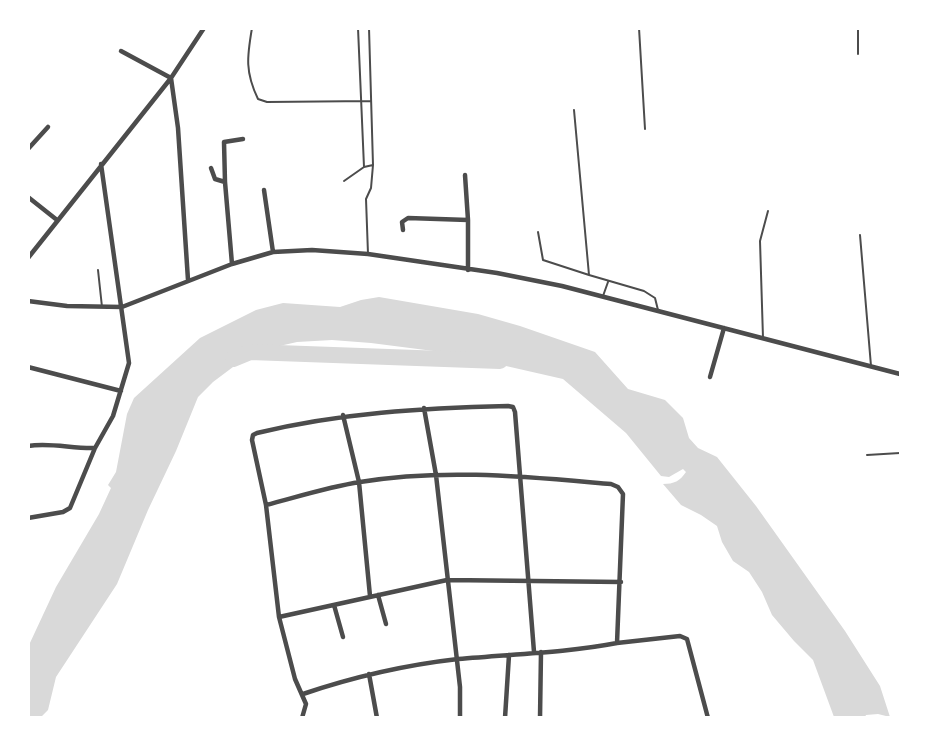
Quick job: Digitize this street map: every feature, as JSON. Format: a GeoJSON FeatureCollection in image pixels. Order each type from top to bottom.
{"type":"FeatureCollection","features":[{"type":"Feature","properties":{"kind":"street"},"geometry":{"type":"LineString","coordinates":[[28,258],[171,78],[204,28]]}},
{"type":"Feature","properties":{"kind":"street"},"geometry":{"type":"LineString","coordinates":[[120,51],[171,78]]}},
{"type":"Feature","properties":{"kind":"street"},"geometry":{"type":"LineString","coordinates":[[171,78],[178,128],[188,280]]}},
{"type":"Feature","properties":{"kind":"street"},"geometry":{"type":"LineString","coordinates":[[28,149],[48,127]]}},
{"type":"Feature","properties":{"kind":"street"},"geometry":{"type":"LineString","coordinates":[[232,264],[224,142],[243,140]]}},
{"type":"Feature","properties":{"kind":"street"},"geometry":{"type":"LineString","coordinates":[[28,518],[63,512],[70,508],[95,448],[113,416],[129,363],[101,164]]}},
{"type":"Feature","properties":{"kind":"street"},"geometry":{"type":"LineString","coordinates":[[211,168],[215,179],[225,182]]}},
{"type":"Feature","properties":{"kind":"street"},"geometry":{"type":"LineString","coordinates":[[465,175],[468,270]]}},
{"type":"Feature","properties":{"kind":"street"},"geometry":{"type":"LineString","coordinates":[[264,190],[273,252]]}},
{"type":"Feature","properties":{"kind":"street"},"geometry":{"type":"LineString","coordinates":[[28,197],[57,220]]}},
{"type":"Feature","properties":{"kind":"street"},"geometry":{"type":"LineString","coordinates":[[403,230],[402,222],[408,218],[468,220]]}},
{"type":"Feature","properties":{"kind":"street"},"geometry":{"type":"LineString","coordinates":[[28,301],[67,306],[122,307],[188,280],[273,252],[312,250],[368,254],[541,282],[658,310],[900,374]]}},
{"type":"Feature","properties":{"kind":"street"},"geometry":{"type":"LineString","coordinates":[[710,377],[724,328]]}},
{"type":"Feature","properties":{"kind":"street"},"geometry":{"type":"LineString","coordinates":[[28,367],[120,391]]}},
{"type":"Feature","properties":{"kind":"street"},"geometry":{"type":"LineString","coordinates":[[302,717],[306,709],[303,694],[295,679],[279,617],[266,505],[252,440],[253,435],[343,416],[424,408],[508,406],[513,407],[515,412],[528,580],[538,652],[540,717]]}},
{"type":"Feature","properties":{"kind":"street"},"geometry":{"type":"LineString","coordinates":[[424,408],[436,474],[460,698],[460,717]]}},
{"type":"Feature","properties":{"kind":"street"},"geometry":{"type":"LineString","coordinates":[[343,416],[359,482],[370,596]]}},
{"type":"Feature","properties":{"kind":"street"},"geometry":{"type":"LineString","coordinates":[[28,446],[95,448]]}},
{"type":"Feature","properties":{"kind":"street"},"geometry":{"type":"LineString","coordinates":[[266,505],[359,482],[436,474],[520,476],[611,483],[623,494],[617,643]]}},
{"type":"Feature","properties":{"kind":"street"},"geometry":{"type":"LineString","coordinates":[[279,617],[447,580],[621,582]]}},
{"type":"Feature","properties":{"kind":"street"},"geometry":{"type":"LineString","coordinates":[[378,595],[386,624]]}},
{"type":"Feature","properties":{"kind":"street"},"geometry":{"type":"LineString","coordinates":[[334,605],[343,638]]}},
{"type":"Feature","properties":{"kind":"street"},"geometry":{"type":"LineString","coordinates":[[303,694],[369,674],[456,660],[680,636],[687,639],[708,717]]}},
{"type":"Feature","properties":{"kind":"street"},"geometry":{"type":"LineString","coordinates":[[506,717],[509,655]]}},
{"type":"Feature","properties":{"kind":"street"},"geometry":{"type":"LineString","coordinates":[[369,674],[377,717]]}},
{"type":"Feature","properties":{"kind":"lane"},"geometry":{"type":"LineString","coordinates":[[252,28],[246,60],[252,87],[258,99],[267,102],[371,101]]}},
{"type":"Feature","properties":{"kind":"lane"},"geometry":{"type":"LineString","coordinates":[[358,28],[364,167]]}},
{"type":"Feature","properties":{"kind":"lane"},"geometry":{"type":"LineString","coordinates":[[368,254],[366,199],[371,188],[373,165],[369,28]]}},
{"type":"Feature","properties":{"kind":"lane"},"geometry":{"type":"LineString","coordinates":[[639,28],[645,129]]}},
{"type":"Feature","properties":{"kind":"lane"},"geometry":{"type":"LineString","coordinates":[[858,28],[858,54]]}},
{"type":"Feature","properties":{"kind":"lane"},"geometry":{"type":"LineString","coordinates":[[574,110],[588,275]]}},
{"type":"Feature","properties":{"kind":"lane"},"geometry":{"type":"LineString","coordinates":[[344,181],[364,167],[373,165]]}},
{"type":"Feature","properties":{"kind":"lane"},"geometry":{"type":"LineString","coordinates":[[763,338],[760,242],[768,212]]}},
{"type":"Feature","properties":{"kind":"lane"},"geometry":{"type":"LineString","coordinates":[[538,232],[543,260],[651,295],[655,298],[658,310]]}},
{"type":"Feature","properties":{"kind":"lane"},"geometry":{"type":"LineString","coordinates":[[860,236],[871,366]]}},
{"type":"Feature","properties":{"kind":"lane"},"geometry":{"type":"LineString","coordinates":[[98,270],[102,307]]}},
{"type":"Feature","properties":{"kind":"lane"},"geometry":{"type":"LineString","coordinates":[[603,296],[608,282]]}},
{"type":"Feature","properties":{"kind":"lane"},"geometry":{"type":"LineString","coordinates":[[867,454],[900,453]]}},
{"type":"Feature","properties":{"kind":"shaded area"},"geometry":{"type":"Polygon","coordinates":[[[379,297],[478,314],[595,352],[628,389],[665,400],[683,418],[689,438],[698,448],[717,457],[756,506],[845,631],[880,686],[890,717],[878,714],[865,717],[834,717],[813,660],[772,615],[762,592],[749,572],[733,561],[722,542],[717,526],[681,505],[663,484],[676,481],[686,472],[683,469],[669,477],[661,476],[626,433],[563,379],[449,353],[332,340],[297,342],[253,352],[213,382],[198,397],[117,584],[56,677],[48,710],[41,717],[29,717],[29,645],[56,587],[99,514],[111,488],[108,485],[116,472],[127,414],[134,398],[200,338],[256,310],[283,303],[340,307],[379,297]]]}},
{"type":"Feature","properties":{"kind":"waterway"},"geometry":{"type":"LineString","coordinates":[[233,359],[250,352],[500,361]]}}]}
